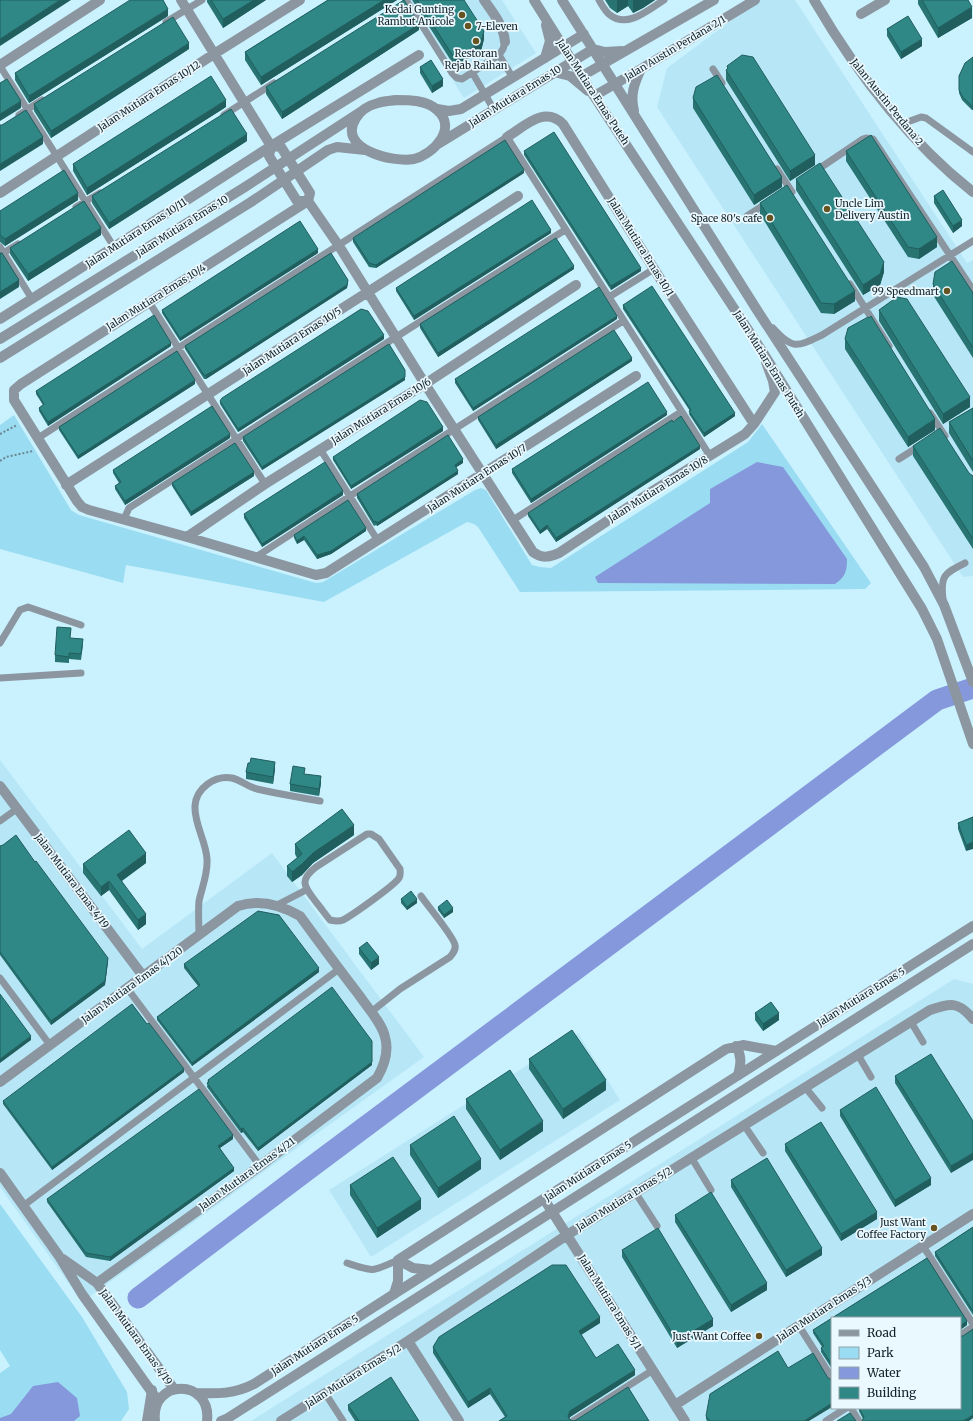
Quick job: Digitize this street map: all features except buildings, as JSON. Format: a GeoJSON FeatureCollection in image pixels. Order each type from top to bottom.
{"type":"FeatureCollection","features":[{"type":"Feature","properties":{"kind":"street"},"geometry":{"type":"LineString","coordinates":[[0,65],[100,0]]}},
{"type":"Feature","properties":{"kind":"street"},"geometry":{"type":"LineString","coordinates":[[181,0],[271,146],[269,156],[297,201],[308,201]]}},
{"type":"Feature","properties":{"kind":"street","name":"Jalan Mutiara Emas 10/12"},"geometry":{"type":"LineString","coordinates":[[0,193],[300,0]]}},
{"type":"Feature","properties":{"kind":"street"},"geometry":{"type":"LineString","coordinates":[[484,0],[504,31],[505,42]]}},
{"type":"Feature","properties":{"kind":"street","name":"Jalan Mutiara Emas Puteh"},"geometry":{"type":"LineString","coordinates":[[534,0],[594,96],[762,352],[922,609],[937,639],[973,744]]}},
{"type":"Feature","properties":{"kind":"street","name":"Jalan Mutiara Emas Puteh"},"geometry":{"type":"LineString","coordinates":[[562,0],[757,310],[924,567],[944,605],[973,682]]}},
{"type":"Feature","properties":{"kind":"street"},"geometry":{"type":"LineString","coordinates":[[582,76],[714,0]]}},
{"type":"Feature","properties":{"kind":"street","name":"Jalan Austin Perdana 2/1"},"geometry":{"type":"LineString","coordinates":[[594,96],[754,0]]}},
{"type":"Feature","properties":{"kind":"street","name":"Jalan Austin Perdana 2"},"geometry":{"type":"LineString","coordinates":[[814,0],[850,57],[902,124],[934,160],[973,192]]}},
{"type":"Feature","properties":{"kind":"street"},"geometry":{"type":"LineString","coordinates":[[861,14],[885,0]]}},
{"type":"Feature","properties":{"kind":"street"},"geometry":{"type":"LineString","coordinates":[[543,15],[550,41],[545,58]]}},
{"type":"Feature","properties":{"kind":"street","name":"Jalan Mutiara Emas 10"},"geometry":{"type":"LineString","coordinates":[[437,109],[449,111],[461,109],[584,34]]}},
{"type":"Feature","properties":{"kind":"street"},"geometry":{"type":"LineString","coordinates":[[593,49],[605,52],[626,51]]}},
{"type":"Feature","properties":{"kind":"street","name":"Jalan Mutiara Emas 10"},"geometry":{"type":"LineString","coordinates":[[438,144],[593,49]]}},
{"type":"Feature","properties":{"kind":"street","name":"Jalan Mutiara Emas 10/11"},"geometry":{"type":"LineString","coordinates":[[0,319],[271,146],[418,56]]}},
{"type":"Feature","properties":{"kind":"street"},"geometry":{"type":"LineString","coordinates":[[636,119],[632,104],[632,92],[641,69]]}},
{"type":"Feature","properties":{"kind":"street"},"geometry":{"type":"LineString","coordinates":[[554,72],[570,76],[594,96]]}},
{"type":"Feature","properties":{"kind":"street"},"geometry":{"type":"LineString","coordinates":[[396,100],[413,100],[437,109],[442,116],[445,125],[444,133],[438,144],[431,151],[413,159],[388,158],[365,150],[357,142],[352,131],[354,123],[362,111],[378,103],[396,100]]}},
{"type":"Feature","properties":{"kind":"street"},"geometry":{"type":"LineString","coordinates":[[461,109],[468,126]]}},
{"type":"Feature","properties":{"kind":"street","name":"Jalan Mutiara Emas 10"},"geometry":{"type":"LineString","coordinates":[[0,339],[276,167],[362,111]]}},
{"type":"Feature","properties":{"kind":"street","name":"Jalan Mutiara Emas 10/1"},"geometry":{"type":"LineString","coordinates":[[507,137],[539,117],[548,116],[560,121],[754,424]]}},
{"type":"Feature","properties":{"kind":"street"},"geometry":{"type":"LineString","coordinates":[[271,146],[281,147],[289,158],[310,193],[308,201],[339,246],[425,384],[513,520]]}},
{"type":"Feature","properties":{"kind":"street","name":"Jalan Mutiara Emas 10"},"geometry":{"type":"LineString","coordinates":[[0,358],[245,206],[328,150],[337,147],[365,150]]}},
{"type":"Feature","properties":{"kind":"street","name":"Jalan Mutiara Emas 10/5"},"geometry":{"type":"LineString","coordinates":[[66,485],[518,196]]}},
{"type":"Feature","properties":{"kind":"street","name":"Jalan Mutiara Emas 10/4"},"geometry":{"type":"LineString","coordinates":[[27,420],[14,400],[14,390],[21,384],[308,201]]}},
{"type":"Feature","properties":{"kind":"street","name":"Jalan Mutiara Emas 10/6"},"geometry":{"type":"LineString","coordinates":[[187,537],[265,484],[425,384],[576,285]]}},
{"type":"Feature","properties":{"kind":"street","name":"Jalan Mutiara Emas 10/8"},"geometry":{"type":"LineString","coordinates":[[513,520],[533,552],[545,558],[559,553],[651,492],[745,434],[754,424],[775,392],[773,381],[762,352]]}},
{"type":"Feature","properties":{"kind":"street","name":"Jalan Mutiara Emas 10/7"},"geometry":{"type":"LineString","coordinates":[[256,557],[316,575],[331,571],[636,376]]}},
{"type":"Feature","properties":{"kind":"street"},"geometry":{"type":"LineString","coordinates":[[27,420],[66,485],[79,504],[85,509],[256,557]]}},
{"type":"Feature","properties":{"kind":"street","name":"Jalan Mutiara Emas 4/19"},"geometry":{"type":"LineString","coordinates":[[0,786],[143,976]]}},
{"type":"Feature","properties":{"kind":"street","name":"Jalan Mutiara Emas 4/120"},"geometry":{"type":"LineString","coordinates":[[0,1082],[238,906],[253,903],[273,905],[292,911],[300,916],[371,1012],[384,1032],[386,1056]]}},
{"type":"Feature","properties":{"kind":"street","name":"Jalan Mutiara Emas 5"},"geometry":{"type":"LineString","coordinates":[[174,1389],[187,1389],[196,1393],[226,1394],[245,1389],[973,926]]}},
{"type":"Feature","properties":{"kind":"street","name":"Jalan Mutiara Emas 5"},"geometry":{"type":"LineString","coordinates":[[221,1421],[370,1328],[973,944]]}},
{"type":"Feature","properties":{"kind":"street","name":"Jalan Mutiara Emas 5/2"},"geometry":{"type":"LineString","coordinates":[[281,1421],[408,1340],[567,1235],[930,1010],[942,1006],[960,1006],[973,1019]]}},
{"type":"Feature","properties":{"kind":"street"},"geometry":{"type":"LineString","coordinates":[[736,1046],[739,1051],[741,1062],[738,1075]]}},
{"type":"Feature","properties":{"kind":"street"},"geometry":{"type":"LineString","coordinates":[[398,1260],[726,1049],[736,1046],[752,1046],[776,1051]]}},
{"type":"Feature","properties":{"kind":"street","name":"Jalan Mutiara Emas 4/21"},"geometry":{"type":"LineString","coordinates":[[97,1283],[260,1166],[377,1078],[386,1056]]}},
{"type":"Feature","properties":{"kind":"street","name":"Jalan Mutiara Emas 4/19"},"geometry":{"type":"LineString","coordinates":[[0,1173],[59,1256],[82,1294],[152,1390],[158,1401]]}},
{"type":"Feature","properties":{"kind":"street","name":"Jalan Mutiara Emas 5/1"},"geometry":{"type":"LineString","coordinates":[[544,1199],[685,1421]]}},
{"type":"Feature","properties":{"kind":"street","name":"Jalan Mutiara Emas 5/3"},"geometry":{"type":"LineString","coordinates":[[675,1405],[973,1214]]}},
{"type":"Feature","properties":{"kind":"street","name":"Jalan Mutiara Emas 4/19"},"geometry":{"type":"LineString","coordinates":[[59,1256],[97,1283],[174,1389]]}},
{"type":"Feature","properties":{"kind":"street"},"geometry":{"type":"LineString","coordinates":[[398,1260],[412,1268],[431,1270]]}},
{"type":"Feature","properties":{"kind":"street"},"geometry":{"type":"LineString","coordinates":[[394,1294],[398,1281],[398,1260]]}},
{"type":"Feature","properties":{"kind":"street"},"geometry":{"type":"LineString","coordinates":[[408,1340],[459,1421]]}},
{"type":"Feature","properties":{"kind":"street"},"geometry":{"type":"LineString","coordinates":[[155,1421],[154,1414],[158,1401],[174,1389]]}},
{"type":"Feature","properties":{"kind":"street"},"geometry":{"type":"LineString","coordinates":[[147,1421],[152,1390]]}},
{"type":"Feature","properties":{"kind":"street"},"geometry":{"type":"LineString","coordinates":[[196,1393],[206,1407],[208,1413],[207,1421]]}},
{"type":"Feature","properties":{"kind":"lane"},"geometry":{"type":"LineString","coordinates":[[160,26],[202,0]]}},
{"type":"Feature","properties":{"kind":"lane"},"geometry":{"type":"LineString","coordinates":[[406,0],[452,73],[457,78],[462,79],[499,55],[505,42]]}},
{"type":"Feature","properties":{"kind":"lane"},"geometry":{"type":"LineString","coordinates":[[599,0],[610,15],[622,20],[636,17],[664,0]]}},
{"type":"Feature","properties":{"kind":"lane"},"geometry":{"type":"LineString","coordinates":[[499,55],[513,78]]}},
{"type":"Feature","properties":{"kind":"lane"},"geometry":{"type":"LineString","coordinates":[[0,65],[114,247]]}},
{"type":"Feature","properties":{"kind":"lane"},"geometry":{"type":"LineString","coordinates":[[713,70],[726,89]]}},
{"type":"Feature","properties":{"kind":"lane"},"geometry":{"type":"LineString","coordinates":[[472,72],[494,110]]}},
{"type":"Feature","properties":{"kind":"lane"},"geometry":{"type":"LineString","coordinates":[[218,118],[278,81]]}},
{"type":"Feature","properties":{"kind":"lane"},"geometry":{"type":"LineString","coordinates":[[11,120],[48,97]]}},
{"type":"Feature","properties":{"kind":"lane"},"geometry":{"type":"LineString","coordinates":[[902,124],[921,117],[926,118],[973,152]]}},
{"type":"Feature","properties":{"kind":"lane"},"geometry":{"type":"LineString","coordinates":[[40,442],[179,348],[507,137],[710,456]]}},
{"type":"Feature","properties":{"kind":"lane"},"geometry":{"type":"LineString","coordinates":[[808,176],[863,139],[873,139],[973,290]]}},
{"type":"Feature","properties":{"kind":"lane"},"geometry":{"type":"LineString","coordinates":[[772,162],[798,202]]}},
{"type":"Feature","properties":{"kind":"lane"},"geometry":{"type":"LineString","coordinates":[[67,213],[106,189]]}},
{"type":"Feature","properties":{"kind":"lane"},"geometry":{"type":"LineString","coordinates":[[747,216],[771,200]]}},
{"type":"Feature","properties":{"kind":"lane"},"geometry":{"type":"LineString","coordinates":[[124,519],[129,508],[565,230]]}},
{"type":"Feature","properties":{"kind":"lane"},"geometry":{"type":"LineString","coordinates":[[23,241],[1,252],[32,298]]}},
{"type":"Feature","properties":{"kind":"lane"},"geometry":{"type":"LineString","coordinates":[[757,310],[780,335],[793,345],[804,344],[822,335],[973,241]]}},
{"type":"Feature","properties":{"kind":"lane"},"geometry":{"type":"LineString","coordinates":[[609,297],[654,269]]}},
{"type":"Feature","properties":{"kind":"lane"},"geometry":{"type":"LineString","coordinates":[[844,275],[894,353]]}},
{"type":"Feature","properties":{"kind":"lane"},"geometry":{"type":"LineString","coordinates":[[149,302],[265,484]]}},
{"type":"Feature","properties":{"kind":"lane"},"geometry":{"type":"LineString","coordinates":[[256,557],[349,495],[455,430],[623,321]]}},
{"type":"Feature","properties":{"kind":"lane"},"geometry":{"type":"LineString","coordinates":[[926,405],[939,433],[950,444]]}},
{"type":"Feature","properties":{"kind":"lane"},"geometry":{"type":"LineString","coordinates":[[513,520],[681,412]]}},
{"type":"Feature","properties":{"kind":"lane"},"geometry":{"type":"LineString","coordinates":[[899,459],[939,433]]}},
{"type":"Feature","properties":{"kind":"lane"},"geometry":{"type":"LineString","coordinates":[[320,449],[378,541]]}},
{"type":"Feature","properties":{"kind":"lane"},"geometry":{"type":"LineString","coordinates":[[944,605],[942,582],[944,576],[965,563]]}},
{"type":"Feature","properties":{"kind":"lane"},"geometry":{"type":"LineString","coordinates":[[0,643],[20,610],[28,607],[81,625]]}},
{"type":"Feature","properties":{"kind":"lane"},"geometry":{"type":"LineString","coordinates":[[0,678],[81,673]]}},
{"type":"Feature","properties":{"kind":"lane"},"geometry":{"type":"LineString","coordinates":[[199,935],[199,903],[207,862],[195,815],[196,802],[201,790],[212,781],[234,778],[256,789],[320,801]]}},
{"type":"Feature","properties":{"kind":"lane"},"geometry":{"type":"LineString","coordinates":[[0,821],[18,808]]}},
{"type":"Feature","properties":{"kind":"lane"},"geometry":{"type":"LineString","coordinates":[[367,834],[371,834],[380,839],[400,869],[400,874],[396,882],[339,921],[334,921],[327,916],[306,890],[305,880],[310,872],[367,834]]}},
{"type":"Feature","properties":{"kind":"lane"},"geometry":{"type":"LineString","coordinates":[[273,905],[306,890]]}},
{"type":"Feature","properties":{"kind":"lane"},"geometry":{"type":"LineString","coordinates":[[371,1012],[400,990],[450,957],[455,949],[453,940],[421,896]]}},
{"type":"Feature","properties":{"kind":"lane"},"geometry":{"type":"LineString","coordinates":[[24,1206],[339,969]]}},
{"type":"Feature","properties":{"kind":"lane"},"geometry":{"type":"LineString","coordinates":[[0,978],[50,1045]]}},
{"type":"Feature","properties":{"kind":"lane"},"geometry":{"type":"LineString","coordinates":[[127,988],[260,1166]]}},
{"type":"Feature","properties":{"kind":"lane"},"geometry":{"type":"LineString","coordinates":[[911,1022],[923,1042]]}},
{"type":"Feature","properties":{"kind":"lane"},"geometry":{"type":"LineString","coordinates":[[858,1054],[871,1077]]}},
{"type":"Feature","properties":{"kind":"lane"},"geometry":{"type":"LineString","coordinates":[[805,1087],[822,1108]]}},
{"type":"Feature","properties":{"kind":"lane"},"geometry":{"type":"LineString","coordinates":[[744,1125],[763,1153]]}},
{"type":"Feature","properties":{"kind":"lane"},"geometry":{"type":"LineString","coordinates":[[691,1157],[711,1190]]}},
{"type":"Feature","properties":{"kind":"lane"},"geometry":{"type":"LineString","coordinates":[[635,1192],[657,1226]]}},
{"type":"Feature","properties":{"kind":"lane"},"geometry":{"type":"LineString","coordinates":[[923,1246],[973,1325],[961,1334]]}},
{"type":"Feature","properties":{"kind":"lane"},"geometry":{"type":"LineString","coordinates":[[347,1263],[372,1271],[398,1260]]}},
{"type":"Feature","properties":{"kind":"lane"},"geometry":{"type":"LineString","coordinates":[[799,1326],[831,1376]]}},
{"type":"Feature","properties":{"kind":"lane"},"geometry":{"type":"LineString","coordinates":[[573,1421],[653,1370]]}},
{"type":"Feature","properties":{"kind":"lane"},"geometry":{"type":"LineString","coordinates":[[325,1392],[343,1421]]}},
{"type":"Feature","properties":{"kind":"lane"},"geometry":{"type":"LineString","coordinates":[[826,1421],[844,1409]]}},
{"type":"Feature","properties":{"kind":"lane"},"geometry":{"type":"LineString","coordinates":[[852,1409],[859,1421]]}},
{"type":"Feature","properties":{"kind":"path"},"geometry":{"type":"LineString","coordinates":[[0,434],[27,420]]}},
{"type":"Feature","properties":{"kind":"path"},"geometry":{"type":"LineString","coordinates":[[0,461],[6,457],[33,451],[40,442]]}},
{"type":"Feature","properties":{"kind":"shaded area"},"geometry":{"type":"Polygon","coordinates":[[[402,0],[502,0],[536,53],[464,98],[402,0]]]}},
{"type":"Feature","properties":{"kind":"shaded area"},"geometry":{"type":"Polygon","coordinates":[[[759,0],[795,0],[967,263],[973,260],[973,576],[963,577],[657,107],[667,68],[759,0]]]}},
{"type":"Feature","properties":{"kind":"shaded area"},"geometry":{"type":"Polygon","coordinates":[[[0,760],[142,949],[272,853],[424,1057],[82,1302],[0,1187],[0,760]]]}},
{"type":"Feature","properties":{"kind":"shaded area"},"geometry":{"type":"Polygon","coordinates":[[[954,979],[973,984],[973,1421],[251,1421],[954,979]]]}},
{"type":"Feature","properties":{"kind":"shaded area"},"geometry":{"type":"Polygon","coordinates":[[[578,1033],[620,1100],[371,1257],[329,1190],[578,1033]]]}},
{"type":"Feature","properties":{"kind":"green space"},"geometry":{"type":"Polygon","coordinates":[[[14,415],[71,510],[79,515],[316,583],[323,582],[475,490],[481,488],[486,490],[532,565],[551,568],[748,442],[762,424],[871,583],[865,589],[520,592],[478,527],[467,522],[324,602],[126,565],[123,583],[0,549],[0,425],[14,415]]]}},
{"type":"Feature","properties":{"kind":"green space"},"geometry":{"type":"Polygon","coordinates":[[[0,1204],[82,1317],[127,1392],[129,1409],[121,1421],[0,1421],[0,1373],[10,1366],[0,1350],[0,1204]]]}},
{"type":"Feature","properties":{"kind":"water"},"geometry":{"type":"Polygon","coordinates":[[[757,462],[783,467],[847,559],[845,574],[835,584],[598,583],[595,577],[710,503],[710,489],[757,462]]]}},
{"type":"Feature","properties":{"kind":"water"},"geometry":{"type":"Polygon","coordinates":[[[58,1382],[77,1398],[80,1416],[74,1421],[0,1421],[0,1418],[11,1414],[33,1386],[58,1382]]]}},
{"type":"Feature","properties":{"kind":"waterway"},"geometry":{"type":"LineString","coordinates":[[138,1298],[937,700],[973,688]]}},
{"type":"Feature","properties":{"kind":"place","name":"Kedai Gunting Rambut Anicole"},"geometry":{"type":"Point","coordinates":[462,15]}},
{"type":"Feature","properties":{"kind":"place","name":"7-Eleven"},"geometry":{"type":"Point","coordinates":[468,26]}},
{"type":"Feature","properties":{"kind":"place","name":"Restoran Rejab Raihan"},"geometry":{"type":"Point","coordinates":[476,41]}},
{"type":"Feature","properties":{"kind":"place","name":"Uncle Lim Delivery Austin"},"geometry":{"type":"Point","coordinates":[827,209]}},
{"type":"Feature","properties":{"kind":"place","name":"Space 80's cafe"},"geometry":{"type":"Point","coordinates":[770,218]}},
{"type":"Feature","properties":{"kind":"place","name":"99 Speedmart"},"geometry":{"type":"Point","coordinates":[947,291]}},
{"type":"Feature","properties":{"kind":"place","name":"Just Want Coffee Factory"},"geometry":{"type":"Point","coordinates":[934,1228]}},
{"type":"Feature","properties":{"kind":"place","name":"Just Want Coffee"},"geometry":{"type":"Point","coordinates":[759,1336]}}]}
